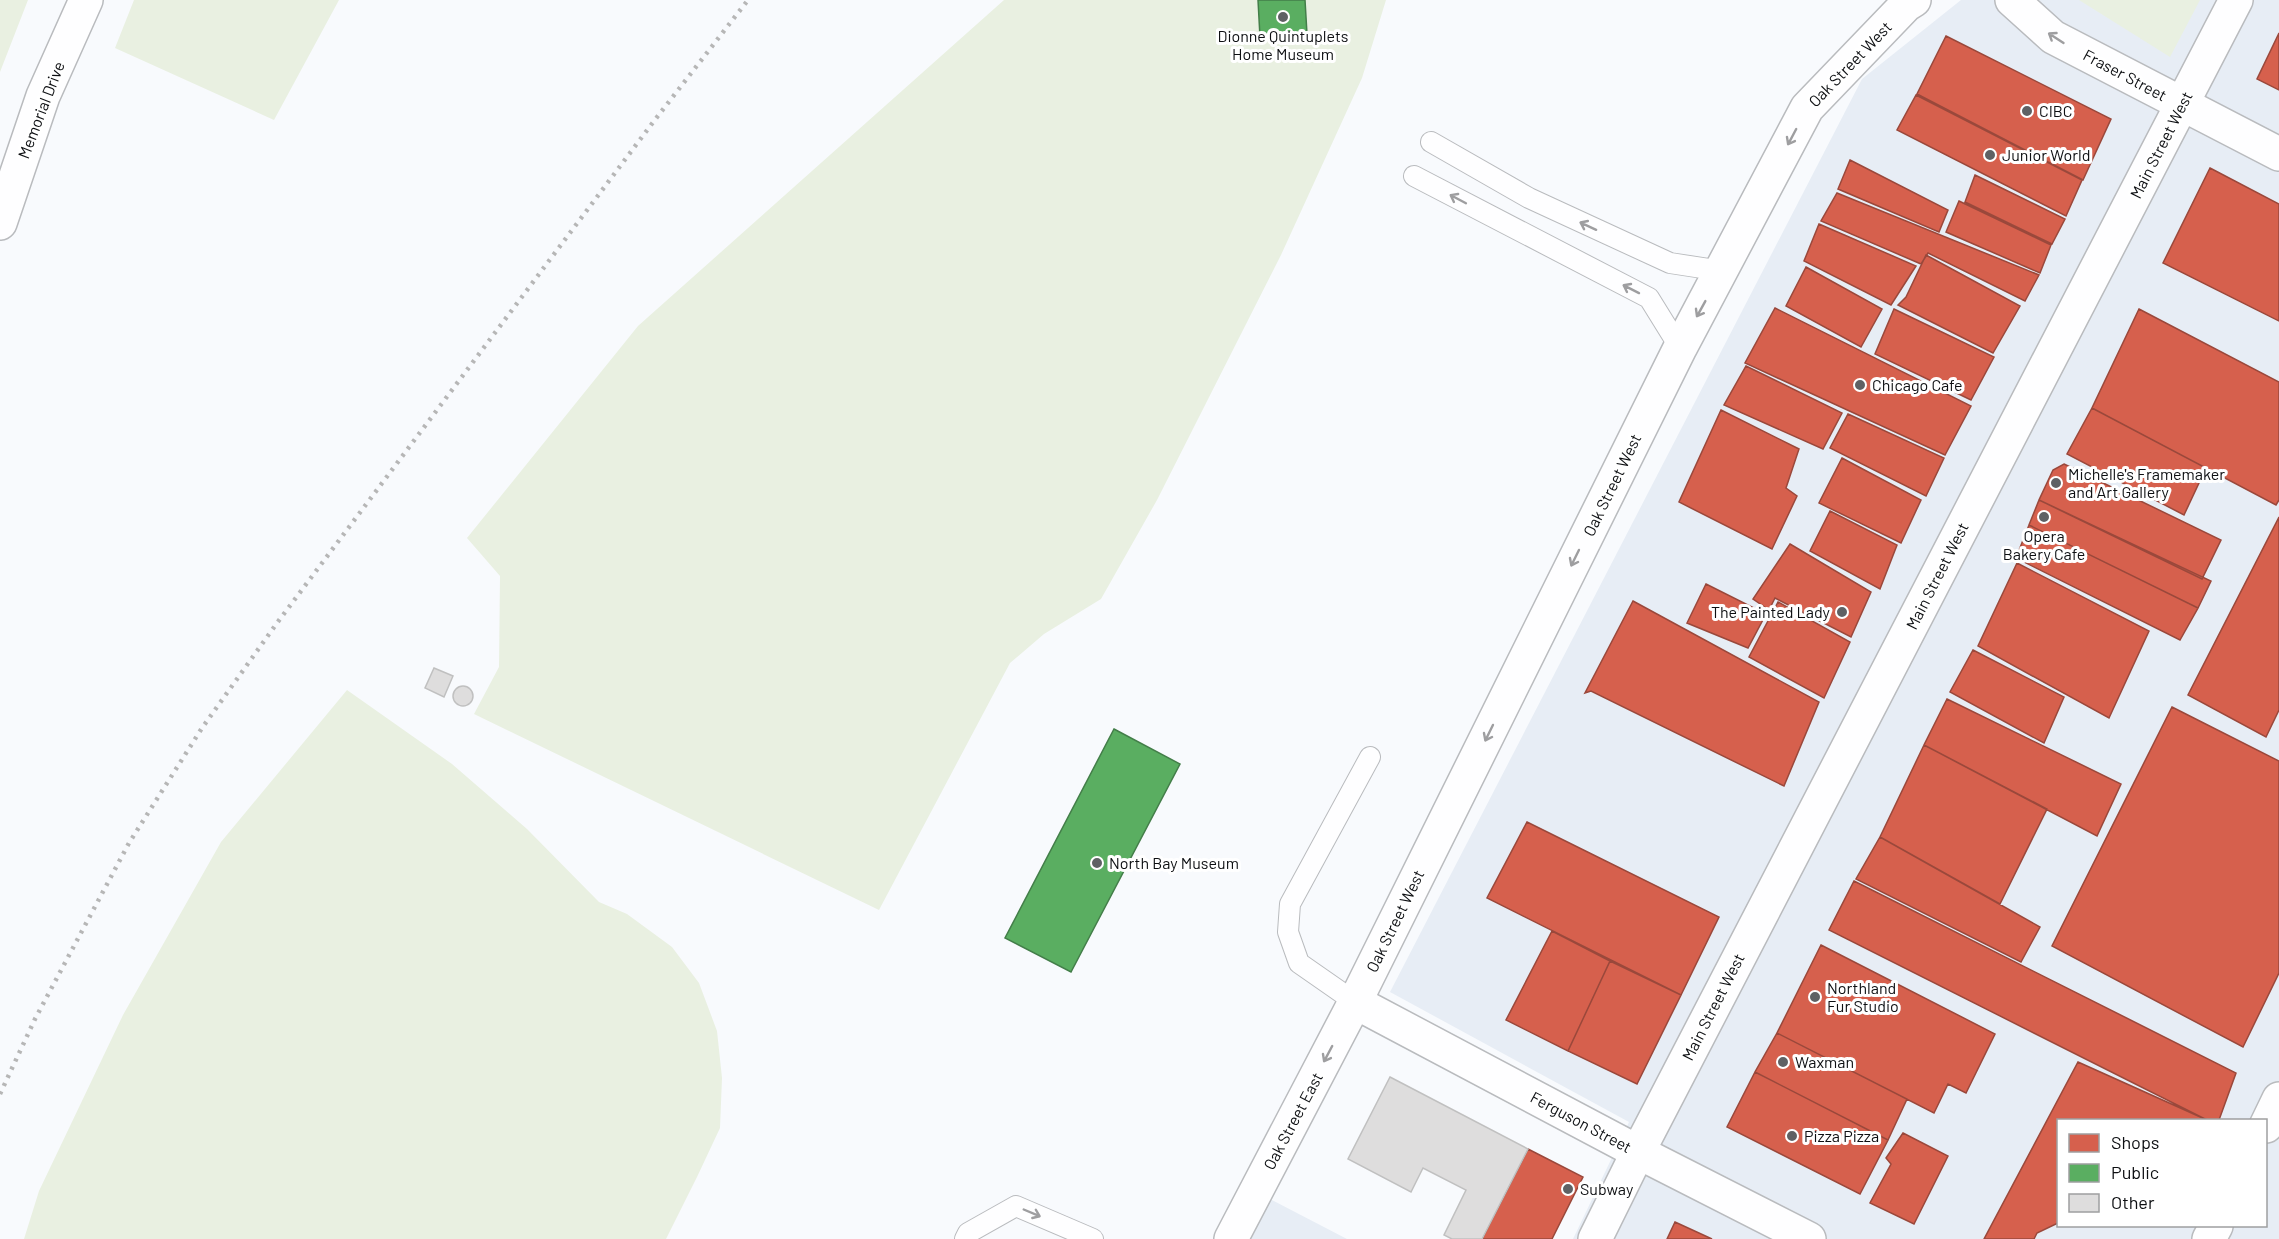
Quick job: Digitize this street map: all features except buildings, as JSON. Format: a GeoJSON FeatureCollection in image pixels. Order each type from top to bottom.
{"type":"FeatureCollection","features":[{"type":"Feature","properties":{"kind":"street","name":"Memorial Drive"},"geometry":{"type":"LineString","coordinates":[[0,223],[44,96],[86,0]]}},
{"type":"Feature","properties":{"kind":"street","name":"Oak Street West"},"geometry":{"type":"LineString","coordinates":[[1355,1002],[1680,348],[1807,108],[1906,5],[1914,0]]}},
{"type":"Feature","properties":{"kind":"street","name":"Fraser Street"},"geometry":{"type":"LineString","coordinates":[[2012,0],[2053,37],[2279,154]]}},
{"type":"Feature","properties":{"kind":"street","name":"Main Street West"},"geometry":{"type":"LineString","coordinates":[[1595,1239],[2236,0]]}},
{"type":"Feature","properties":{"kind":"street","name":"Ferguson Street"},"geometry":{"type":"LineString","coordinates":[[1355,1002],[1638,1152],[1809,1239]]}},
{"type":"Feature","properties":{"kind":"street","name":"Oak Street East"},"geometry":{"type":"LineString","coordinates":[[1231,1239],[1355,1002]]}},
{"type":"Feature","properties":{"kind":"street"},"geometry":{"type":"LineString","coordinates":[[2267,1122],[2279,1099]]}},
{"type":"Feature","properties":{"kind":"lane"},"geometry":{"type":"LineString","coordinates":[[1431,142],[1529,198],[1670,263],[1722,271]]}},
{"type":"Feature","properties":{"kind":"lane"},"geometry":{"type":"LineString","coordinates":[[1414,176],[1649,298],[1680,348]]}},
{"type":"Feature","properties":{"kind":"lane"},"geometry":{"type":"LineString","coordinates":[[1355,1002],[1299,963],[1288,932],[1290,904],[1370,757]]}},
{"type":"Feature","properties":{"kind":"lane"},"geometry":{"type":"LineString","coordinates":[[965,1239],[968,1233],[1016,1206],[1092,1239]]}},
{"type":"Feature","properties":{"kind":"shaded area"},"geometry":{"type":"Polygon","coordinates":[[[1961,0],[2279,0],[2279,1239],[1573,1239],[1629,1122],[1390,992],[1862,79],[1961,0]]]}},
{"type":"Feature","properties":{"kind":"shaded area"},"geometry":{"type":"Polygon","coordinates":[[[1270,1199],[1347,1239],[1251,1239],[1270,1199]]]}},
{"type":"Feature","properties":{"kind":"green space"},"geometry":{"type":"Polygon","coordinates":[[[0,0],[28,0],[0,72],[0,0]]]}},
{"type":"Feature","properties":{"kind":"green space"},"geometry":{"type":"Polygon","coordinates":[[[134,0],[339,0],[274,120],[115,48],[134,0]]]}},
{"type":"Feature","properties":{"kind":"green space"},"geometry":{"type":"Polygon","coordinates":[[[1004,0],[1386,0],[1362,78],[1281,255],[1157,500],[1101,599],[1044,634],[1010,663],[879,910],[474,714],[499,667],[500,576],[467,538],[638,326],[1004,0]]]}},
{"type":"Feature","properties":{"kind":"green space"},"geometry":{"type":"Polygon","coordinates":[[[2079,0],[2200,0],[2170,57],[2079,0]]]}},
{"type":"Feature","properties":{"kind":"green space"},"geometry":{"type":"Polygon","coordinates":[[[347,690],[452,764],[527,829],[599,902],[627,914],[672,947],[699,983],[717,1031],[722,1078],[720,1128],[666,1239],[24,1239],[39,1191],[123,1015],[221,842],[347,690]]]}},
{"type":"Feature","properties":{"kind":"railway"},"geometry":{"type":"LineString","coordinates":[[0,1094],[35,1019],[129,843],[202,728],[277,623],[654,121],[748,0]]}},
{"type":"Feature","properties":{"kind":"place","name":"Dionne Quintuplets Home Museum"},"geometry":{"type":"Point","coordinates":[1283,17]}},
{"type":"Feature","properties":{"kind":"place","name":"CIBC"},"geometry":{"type":"Point","coordinates":[2027,111]}},
{"type":"Feature","properties":{"kind":"place","name":"Junior World"},"geometry":{"type":"Point","coordinates":[1990,155]}},
{"type":"Feature","properties":{"kind":"place","name":"Chicago Cafe"},"geometry":{"type":"Point","coordinates":[1860,385]}},
{"type":"Feature","properties":{"kind":"place","name":"Michelle's Framemaker and Art Gallery"},"geometry":{"type":"Point","coordinates":[2056,483]}},
{"type":"Feature","properties":{"kind":"place","name":"Opera Bakery Cafe"},"geometry":{"type":"Point","coordinates":[2044,517]}},
{"type":"Feature","properties":{"kind":"place","name":"The Painted Lady"},"geometry":{"type":"Point","coordinates":[1842,612]}},
{"type":"Feature","properties":{"kind":"place","name":"North Bay Museum"},"geometry":{"type":"Point","coordinates":[1097,863]}},
{"type":"Feature","properties":{"kind":"place","name":"Northland Fur Studio"},"geometry":{"type":"Point","coordinates":[1815,997]}},
{"type":"Feature","properties":{"kind":"place","name":"Waxman"},"geometry":{"type":"Point","coordinates":[1783,1062]}},
{"type":"Feature","properties":{"kind":"place","name":"Pizza Pizza"},"geometry":{"type":"Point","coordinates":[1792,1136]}},
{"type":"Feature","properties":{"kind":"place","name":"Subway"},"geometry":{"type":"Point","coordinates":[1568,1189]}}]}
